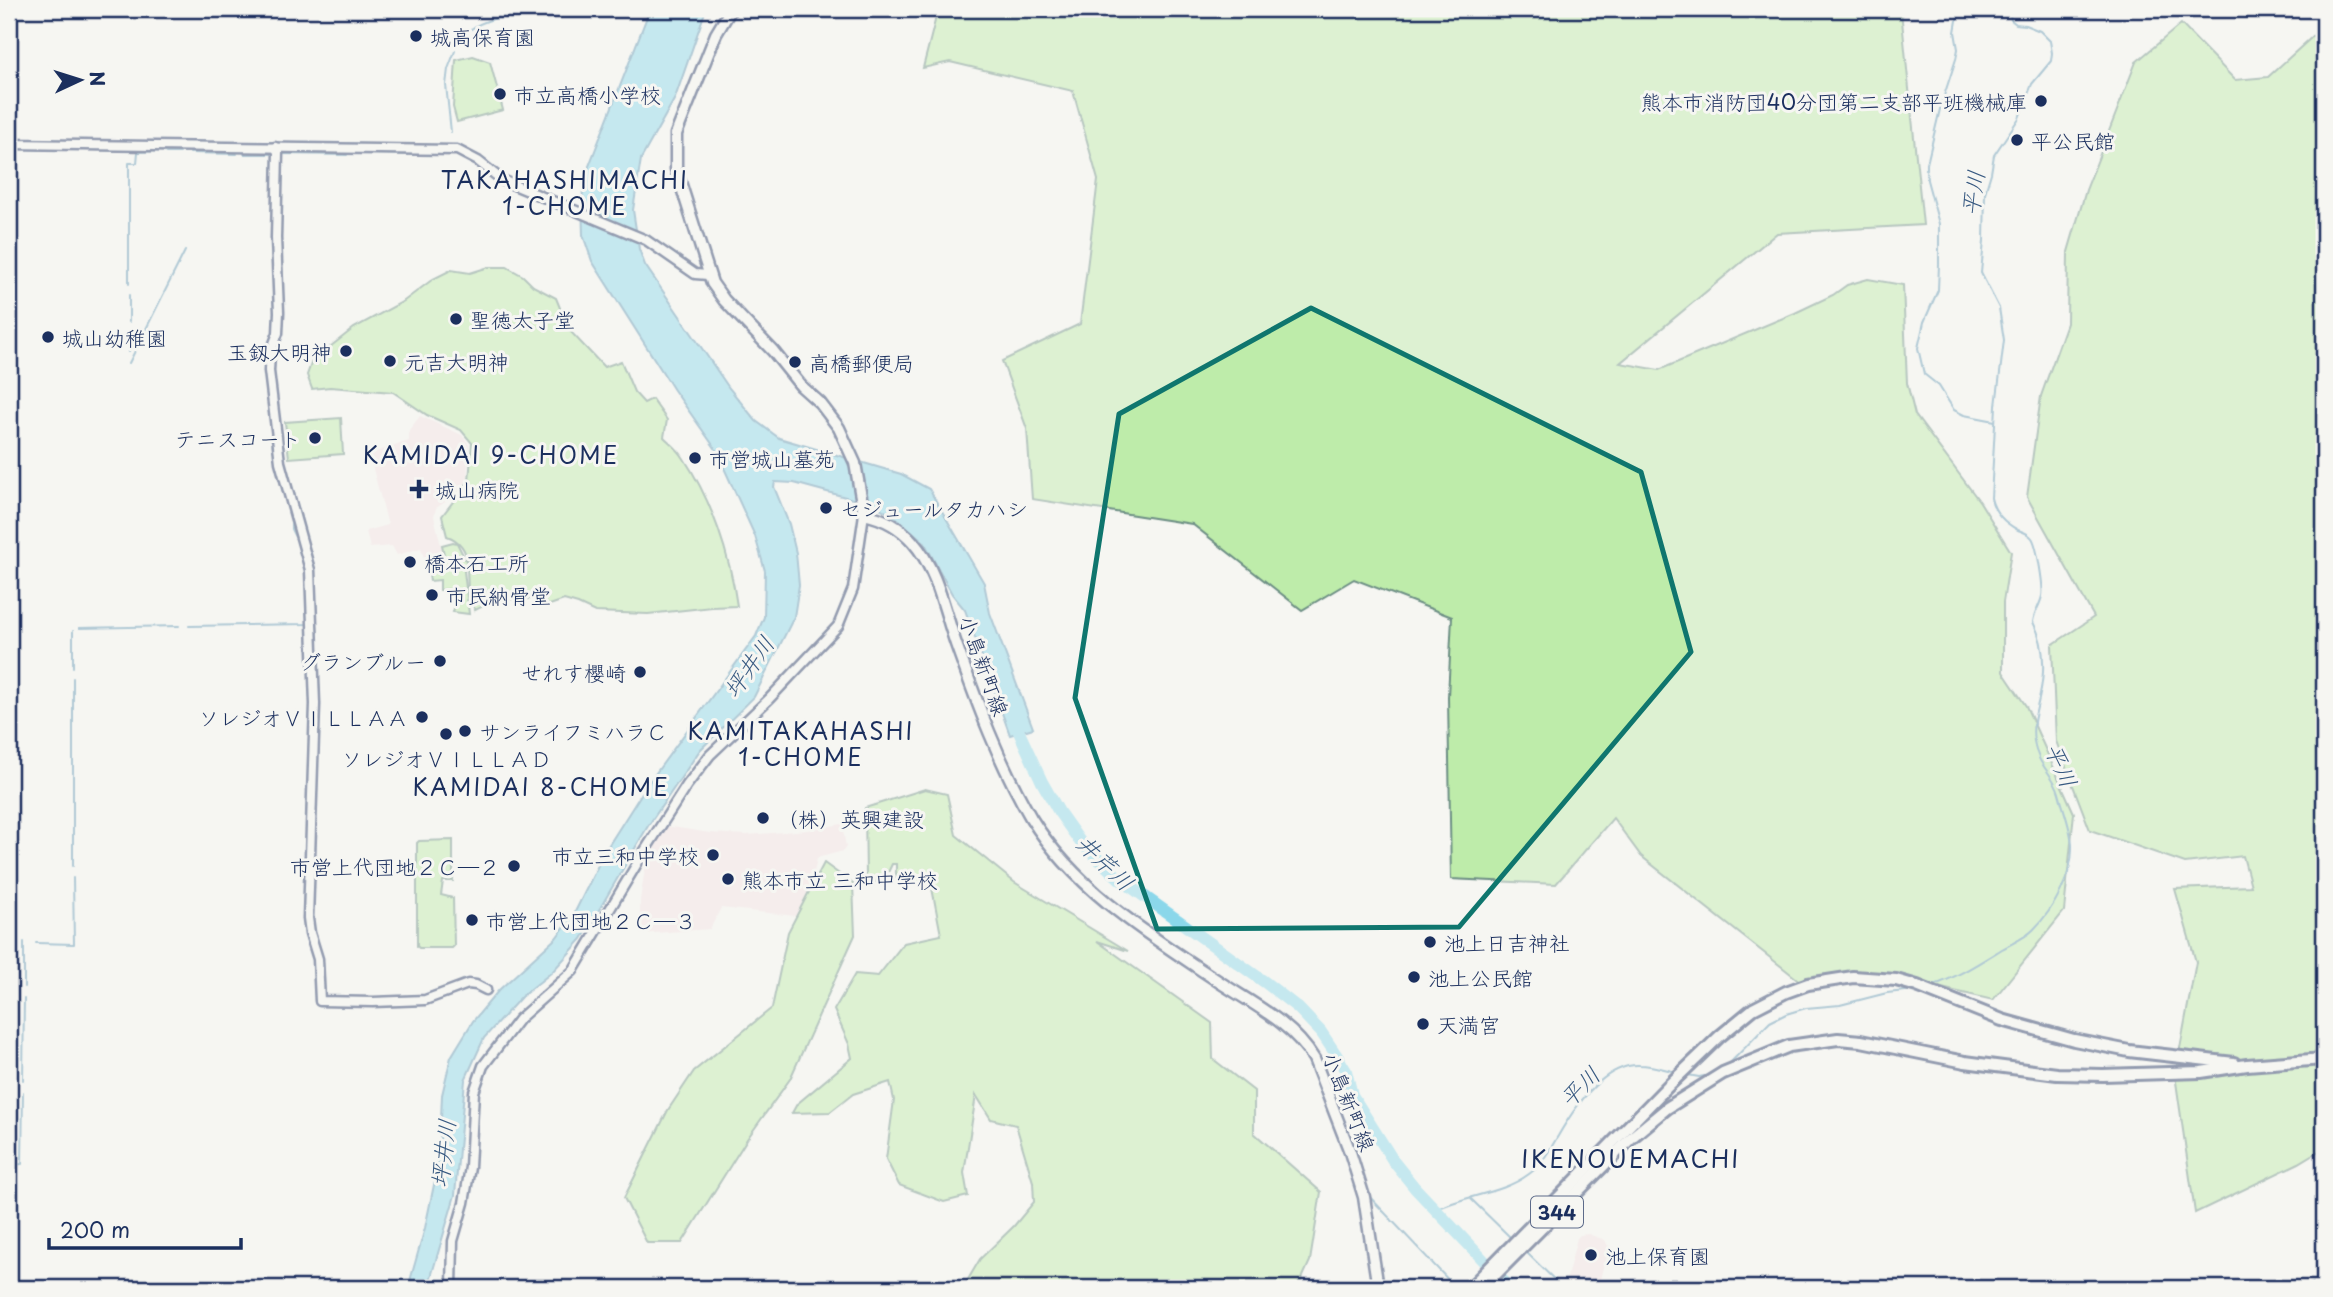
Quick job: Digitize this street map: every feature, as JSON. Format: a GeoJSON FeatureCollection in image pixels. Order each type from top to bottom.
{"type":"FeatureCollection","features":[{"type":"Feature","properties":{"kind":"highway","name":"344"},"geometry":{"type":"LineString","coordinates":[[1470,1288],[1720,1036],[1754,1009],[1808,984],[1853,977],[1896,980],[2002,1020],[2074,1040],[2129,1051],[2247,1065]]}},
{"type":"Feature","properties":{"kind":"highway","name":"344"},"geometry":{"type":"LineString","coordinates":[[1482,1288],[1632,1137],[1667,1108],[1723,1073],[1789,1046],[1838,1039],[1880,1044],[1965,1062],[2057,1074],[2202,1072],[2247,1065]]}},
{"type":"Feature","properties":{"kind":"highway"},"geometry":{"type":"LineString","coordinates":[[2247,1065],[2324,1059]]}},
{"type":"Feature","properties":{"kind":"main road"},"geometry":{"type":"LineString","coordinates":[[731,9],[716,34],[685,108],[674,142],[676,169],[708,275],[724,300],[773,351],[801,386],[820,403],[839,428],[853,457],[864,509]]}},
{"type":"Feature","properties":{"kind":"main road","name":"小島新町線"},"geometry":{"type":"LineString","coordinates":[[864,509],[897,526],[913,541],[928,564],[968,678],[1006,773],[1036,825],[1058,854],[1081,880],[1144,932],[1277,1019],[1309,1050],[1361,1184],[1378,1288]]}},
{"type":"Feature","properties":{"kind":"street"},"geometry":{"type":"LineString","coordinates":[[9,144],[457,150],[478,161],[502,180],[641,238],[695,274],[708,275]]}},
{"type":"Feature","properties":{"kind":"street"},"geometry":{"type":"LineString","coordinates":[[275,147],[278,152],[276,239],[279,312],[278,333],[270,354],[269,371],[280,463],[310,570],[314,707],[308,918],[319,967],[320,1001],[425,1000],[468,984],[486,990]]}},
{"type":"Feature","properties":{"kind":"street"},"geometry":{"type":"LineString","coordinates":[[452,1288],[453,1241],[464,1203],[470,1167],[474,1092],[483,1066],[519,1019],[573,971],[651,841],[710,755],[769,699],[838,626],[853,589],[864,509]]}},
{"type":"Feature","properties":{"kind":"highlighted area"},"geometry":{"type":"Polygon","coordinates":[[[1311,308],[1641,472],[1691,652],[1459,927],[1157,929],[1075,698],[1119,414],[1311,308]]]}},
{"type":"Feature","properties":{"kind":"shaded area","name":"城山病院"},"geometry":{"type":"Polygon","coordinates":[[[420,416],[462,435],[469,445],[467,481],[453,497],[436,508],[434,516],[444,559],[426,564],[421,548],[397,555],[392,546],[370,548],[366,531],[388,525],[369,454],[409,441],[409,430],[420,416]]]}},
{"type":"Feature","properties":{"kind":"shaded area","name":"熊本市立 三和中学校"},"geometry":{"type":"Polygon","coordinates":[[[842,824],[846,847],[843,851],[817,858],[805,917],[721,908],[710,929],[640,934],[640,900],[647,856],[666,826],[747,835],[842,824]]]}},
{"type":"Feature","properties":{"kind":"shaded area","name":"池上保育園"},"geometry":{"type":"Polygon","coordinates":[[[1588,1234],[1605,1240],[1608,1246],[1613,1247],[1604,1263],[1598,1288],[1569,1288],[1565,1285],[1577,1238],[1588,1234]]]}},
{"type":"Feature","properties":{"kind":"green space"},"geometry":{"type":"Polygon","coordinates":[[[938,9],[1901,11],[1923,225],[1777,233],[1620,363],[1659,370],[1795,313],[1833,295],[1847,285],[1868,279],[1903,285],[1907,383],[1915,415],[1980,502],[2011,552],[2003,602],[2003,672],[2026,706],[2074,813],[2064,911],[1993,1000],[1873,972],[1801,982],[1641,856],[1613,818],[1556,884],[1451,879],[1448,697],[1452,617],[1354,579],[1302,610],[1192,524],[1032,499],[1027,429],[1002,361],[1080,324],[1098,180],[1073,91],[950,62],[923,68],[938,9]]]}},
{"type":"Feature","properties":{"kind":"green space"},"geometry":{"type":"Polygon","coordinates":[[[2324,20],[2324,1148],[2299,1163],[2195,1213],[2175,1075],[2196,962],[2175,889],[2251,886],[2243,856],[2185,863],[2090,830],[2056,741],[2052,645],[2094,617],[2027,497],[2041,396],[2067,323],[2068,252],[2086,190],[2136,62],[2181,24],[2235,80],[2268,77],[2313,36],[2324,20]]]}},
{"type":"Feature","properties":{"kind":"green space"},"geometry":{"type":"Polygon","coordinates":[[[473,56],[490,62],[503,110],[457,122],[453,107],[456,60],[473,56]]]}},
{"type":"Feature","properties":{"kind":"green space"},"geometry":{"type":"Polygon","coordinates":[[[489,267],[507,267],[523,276],[533,286],[556,298],[569,330],[604,367],[621,361],[634,392],[644,403],[652,399],[667,420],[664,437],[683,457],[711,510],[730,567],[737,606],[648,614],[595,612],[564,600],[544,607],[539,599],[521,599],[499,601],[475,610],[468,593],[467,565],[464,571],[469,614],[453,612],[455,605],[452,589],[440,590],[440,580],[430,581],[427,564],[445,559],[442,545],[457,543],[467,563],[462,546],[447,536],[442,516],[469,481],[472,443],[461,430],[427,415],[393,392],[330,387],[312,389],[307,375],[312,361],[354,328],[404,301],[433,279],[451,270],[470,273],[489,267]]]}},
{"type":"Feature","properties":{"kind":"green space","name":"テニスコート"},"geometry":{"type":"Polygon","coordinates":[[[341,418],[343,454],[289,458],[285,422],[341,418]]]}},
{"type":"Feature","properties":{"kind":"green space"},"geometry":{"type":"Polygon","coordinates":[[[925,789],[947,794],[956,835],[1014,882],[1128,951],[1097,941],[1212,1023],[1213,1059],[1254,1091],[1254,1133],[1321,1192],[1310,1261],[1301,1281],[1291,1288],[963,1288],[980,1259],[1034,1202],[1033,1182],[1016,1125],[991,1119],[976,1095],[964,1173],[968,1196],[944,1202],[899,1185],[886,1159],[894,1100],[890,1082],[853,1094],[830,1112],[792,1113],[797,1104],[852,1058],[849,1044],[834,1010],[855,974],[878,976],[904,943],[941,935],[932,888],[896,877],[896,864],[892,864],[882,885],[866,876],[865,808],[925,789]]]}},
{"type":"Feature","properties":{"kind":"green space"},"geometry":{"type":"Polygon","coordinates":[[[453,840],[453,881],[443,881],[441,895],[453,898],[454,946],[419,948],[417,843],[453,840]]]}},
{"type":"Feature","properties":{"kind":"green space"},"geometry":{"type":"Polygon","coordinates":[[[824,863],[853,884],[855,935],[790,1079],[747,1139],[682,1243],[647,1243],[624,1198],[668,1110],[694,1071],[772,1008],[788,932],[824,863]]]}},
{"type":"Feature","properties":{"kind":"water","name":"坪井川"},"geometry":{"type":"Polygon","coordinates":[[[650,9],[706,9],[675,98],[641,159],[633,210],[639,249],[645,265],[729,388],[756,421],[779,438],[901,474],[929,489],[984,583],[990,613],[1033,728],[1010,735],[965,610],[952,594],[924,542],[898,519],[875,505],[794,483],[775,482],[774,487],[789,524],[796,553],[799,585],[794,617],[754,697],[700,750],[648,826],[582,939],[552,972],[521,997],[484,1038],[465,1080],[455,1195],[431,1277],[427,1288],[408,1288],[435,1180],[442,1095],[451,1057],[473,1021],[499,990],[556,938],[574,914],[605,851],[645,788],[756,636],[764,617],[765,571],[755,536],[715,448],[674,390],[592,261],[583,235],[584,179],[650,9]]]}},
{"type":"Feature","properties":{"kind":"waterway"},"geometry":{"type":"LineString","coordinates":[[461,39],[470,30],[496,18],[570,9]]}},
{"type":"Feature","properties":{"kind":"waterway"},"geometry":{"type":"LineString","coordinates":[[1959,9],[1955,32],[1958,49],[1956,59],[1941,105],[1926,168],[1939,224],[1938,290],[1924,322],[1918,348],[1924,374],[1939,386],[1954,410],[1964,415],[1995,421]]}},
{"type":"Feature","properties":{"kind":"waterway","name":"平川"},"geometry":{"type":"LineString","coordinates":[[1931,986],[1967,970],[2033,930],[2061,891],[2069,868],[2072,845],[2059,793],[2038,757],[2033,735],[2043,666],[2040,639],[2033,622],[2042,596],[2038,557],[2032,538],[2005,520],[1997,512],[1991,498],[1996,406],[2004,340],[1999,308],[1981,273],[1985,193],[1994,155],[2019,118],[2032,84],[2051,61],[2052,53],[2050,41],[2040,31],[2016,24],[2011,20],[2009,9]]}},
{"type":"Feature","properties":{"kind":"waterway"},"geometry":{"type":"LineString","coordinates":[[451,132],[446,85],[448,69],[455,51]]}},
{"type":"Feature","properties":{"kind":"waterway"},"geometry":{"type":"LineString","coordinates":[[129,284],[129,163],[137,163],[138,152],[180,153]]}},
{"type":"Feature","properties":{"kind":"waterway"},"geometry":{"type":"LineString","coordinates":[[190,153],[237,154]]}},
{"type":"Feature","properties":{"kind":"waterway"},"geometry":{"type":"LineString","coordinates":[[244,154],[271,154]]}},
{"type":"Feature","properties":{"kind":"waterway"},"geometry":{"type":"LineString","coordinates":[[282,154],[347,155]]}},
{"type":"Feature","properties":{"kind":"waterway"},"geometry":{"type":"LineString","coordinates":[[359,154],[433,155]]}},
{"type":"Feature","properties":{"kind":"waterway"},"geometry":{"type":"LineString","coordinates":[[129,363],[185,251]]}},
{"type":"Feature","properties":{"kind":"waterway"},"geometry":{"type":"LineString","coordinates":[[129,295],[129,322]]}},
{"type":"Feature","properties":{"kind":"waterway"},"geometry":{"type":"LineString","coordinates":[[129,332],[129,352]]}},
{"type":"Feature","properties":{"kind":"waterway"},"geometry":{"type":"LineString","coordinates":[[291,519],[291,529],[300,547]]}},
{"type":"Feature","properties":{"kind":"waterway"},"geometry":{"type":"LineString","coordinates":[[305,566],[306,578]]}},
{"type":"Feature","properties":{"kind":"waterway"},"geometry":{"type":"LineString","coordinates":[[189,626],[307,624],[307,594]]}},
{"type":"Feature","properties":{"kind":"waterway"},"geometry":{"type":"LineString","coordinates":[[79,628],[179,626]]}},
{"type":"Feature","properties":{"kind":"waterway"},"geometry":{"type":"LineString","coordinates":[[73,631],[73,667]]}},
{"type":"Feature","properties":{"kind":"waterway"},"geometry":{"type":"LineString","coordinates":[[73,678],[73,866]]}},
{"type":"Feature","properties":{"kind":"waterway","name":"井芹川"},"geometry":{"type":"LineString","coordinates":[[1013,719],[1042,782],[1081,843],[1120,879],[1298,1008],[1321,1032],[1335,1053],[1346,1071],[1352,1095],[1394,1162],[1415,1188],[1510,1288]]}},
{"type":"Feature","properties":{"kind":"waterway"},"geometry":{"type":"LineString","coordinates":[[36,943],[74,944],[73,878]]}},
{"type":"Feature","properties":{"kind":"waterway"},"geometry":{"type":"LineString","coordinates":[[24,942],[24,987]]}},
{"type":"Feature","properties":{"kind":"waterway","name":"平川"},"geometry":{"type":"LineString","coordinates":[[1727,1066],[1770,1022],[1786,1014],[1806,1008],[1840,1005],[1887,993],[1915,990]]}},
{"type":"Feature","properties":{"kind":"waterway"},"geometry":{"type":"LineString","coordinates":[[23,1080],[24,999]]}},
{"type":"Feature","properties":{"kind":"waterway","name":"平川"},"geometry":{"type":"LineString","coordinates":[[1435,1210],[1507,1186],[1529,1174],[1538,1166],[1581,1101],[1613,1072],[1639,1065],[1676,1072]]}},
{"type":"Feature","properties":{"kind":"waterway","name":"平川"},"geometry":{"type":"LineString","coordinates":[[1688,1075],[1710,1075]]}},
{"type":"Feature","properties":{"kind":"waterway"},"geometry":{"type":"LineString","coordinates":[[9,1165],[22,1164],[23,1092]]}},
{"type":"Feature","properties":{"kind":"waterway"},"geometry":{"type":"LineString","coordinates":[[1366,1193],[1456,1288]]}},
{"type":"Feature","properties":{"kind":"waterway"},"geometry":{"type":"LineString","coordinates":[[1471,1199],[1512,1239]]}},
{"type":"Feature","properties":{"kind":"waterway"},"geometry":{"type":"LineString","coordinates":[[1524,1250],[1563,1288]]}},
{"type":"Feature","properties":{"kind":"waterway"},"geometry":{"type":"LineString","coordinates":[[2301,1288],[2320,1280],[2324,1275]]}},
{"type":"Feature","properties":{"kind":"place","name":"城高保育園"},"geometry":{"type":"Point","coordinates":[416,36]}},
{"type":"Feature","properties":{"kind":"place","name":"市立高橋小学校"},"geometry":{"type":"Point","coordinates":[500,94]}},
{"type":"Feature","properties":{"kind":"place","name":"熊本市消防団40分団第二支部平班機械庫"},"geometry":{"type":"Point","coordinates":[2041,101]}},
{"type":"Feature","properties":{"kind":"place","name":"平公民館"},"geometry":{"type":"Point","coordinates":[2017,140]}},
{"type":"Feature","properties":{"kind":"place","name":"聖徳太子堂"},"geometry":{"type":"Point","coordinates":[456,319]}},
{"type":"Feature","properties":{"kind":"place","name":"城山幼稚園"},"geometry":{"type":"Point","coordinates":[48,337]}},
{"type":"Feature","properties":{"kind":"place","name":"玉釼大明神"},"geometry":{"type":"Point","coordinates":[346,351]}},
{"type":"Feature","properties":{"kind":"place","name":"元吉大明神"},"geometry":{"type":"Point","coordinates":[390,361]}},
{"type":"Feature","properties":{"kind":"place","name":"高橋郵便局"},"geometry":{"type":"Point","coordinates":[795,362]}},
{"type":"Feature","properties":{"kind":"place","name":"テニスコート"},"geometry":{"type":"Point","coordinates":[315,438]}},
{"type":"Feature","properties":{"kind":"place","name":"市営城山墓苑"},"geometry":{"type":"Point","coordinates":[695,458]}},
{"type":"Feature","properties":{"kind":"place","name":"城山病院"},"geometry":{"type":"Point","coordinates":[419,489]}},
{"type":"Feature","properties":{"kind":"place","name":"セジュールタカハシ"},"geometry":{"type":"Point","coordinates":[826,508]}},
{"type":"Feature","properties":{"kind":"place","name":"橋本石工所"},"geometry":{"type":"Point","coordinates":[410,562]}},
{"type":"Feature","properties":{"kind":"place","name":"市民納骨堂"},"geometry":{"type":"Point","coordinates":[432,595]}},
{"type":"Feature","properties":{"kind":"place","name":"グランブルー"},"geometry":{"type":"Point","coordinates":[440,661]}},
{"type":"Feature","properties":{"kind":"place","name":"せれす櫻崎"},"geometry":{"type":"Point","coordinates":[640,672]}},
{"type":"Feature","properties":{"kind":"place","name":"ソレジオＶＩＬＬＡＡ"},"geometry":{"type":"Point","coordinates":[422,717]}},
{"type":"Feature","properties":{"kind":"place","name":"サンライフミハラＣ"},"geometry":{"type":"Point","coordinates":[465,731]}},
{"type":"Feature","properties":{"kind":"place","name":"ソレジオＶＩＬＬＡＤ"},"geometry":{"type":"Point","coordinates":[446,734]}},
{"type":"Feature","properties":{"kind":"place","name":"（株）英興建設"},"geometry":{"type":"Point","coordinates":[763,818]}},
{"type":"Feature","properties":{"kind":"place","name":"市立三和中学校"},"geometry":{"type":"Point","coordinates":[713,855]}},
{"type":"Feature","properties":{"kind":"place","name":"市営上代団地２Ｃ―２"},"geometry":{"type":"Point","coordinates":[514,866]}},
{"type":"Feature","properties":{"kind":"place","name":"熊本市立 三和中学校"},"geometry":{"type":"Point","coordinates":[728,879]}},
{"type":"Feature","properties":{"kind":"place","name":"市営上代団地２Ｃ―３"},"geometry":{"type":"Point","coordinates":[472,920]}},
{"type":"Feature","properties":{"kind":"place","name":"池上日吉神社"},"geometry":{"type":"Point","coordinates":[1430,942]}},
{"type":"Feature","properties":{"kind":"place","name":"池上公民館"},"geometry":{"type":"Point","coordinates":[1414,977]}},
{"type":"Feature","properties":{"kind":"place","name":"天満宮"},"geometry":{"type":"Point","coordinates":[1423,1024]}},
{"type":"Feature","properties":{"kind":"place","name":"池上保育園"},"geometry":{"type":"Point","coordinates":[1591,1255]}},
{"type":"Feature","properties":{"kind":"district","name":"TAKAHASHIMACHI 1-CHOME"},"geometry":{"type":"Point","coordinates":[565,192]}},
{"type":"Feature","properties":{"kind":"district","name":"KAMIDAI 9-CHOME"},"geometry":{"type":"Point","coordinates":[491,454]}},
{"type":"Feature","properties":{"kind":"district","name":"KAMITAKAHASHI 1-CHOME"},"geometry":{"type":"Point","coordinates":[801,743]}},
{"type":"Feature","properties":{"kind":"district","name":"KAMIDAI 8-CHOME"},"geometry":{"type":"Point","coordinates":[541,786]}},
{"type":"Feature","properties":{"kind":"district","name":"IKENOUEMACHI"},"geometry":{"type":"Point","coordinates":[1631,1158]}}]}
